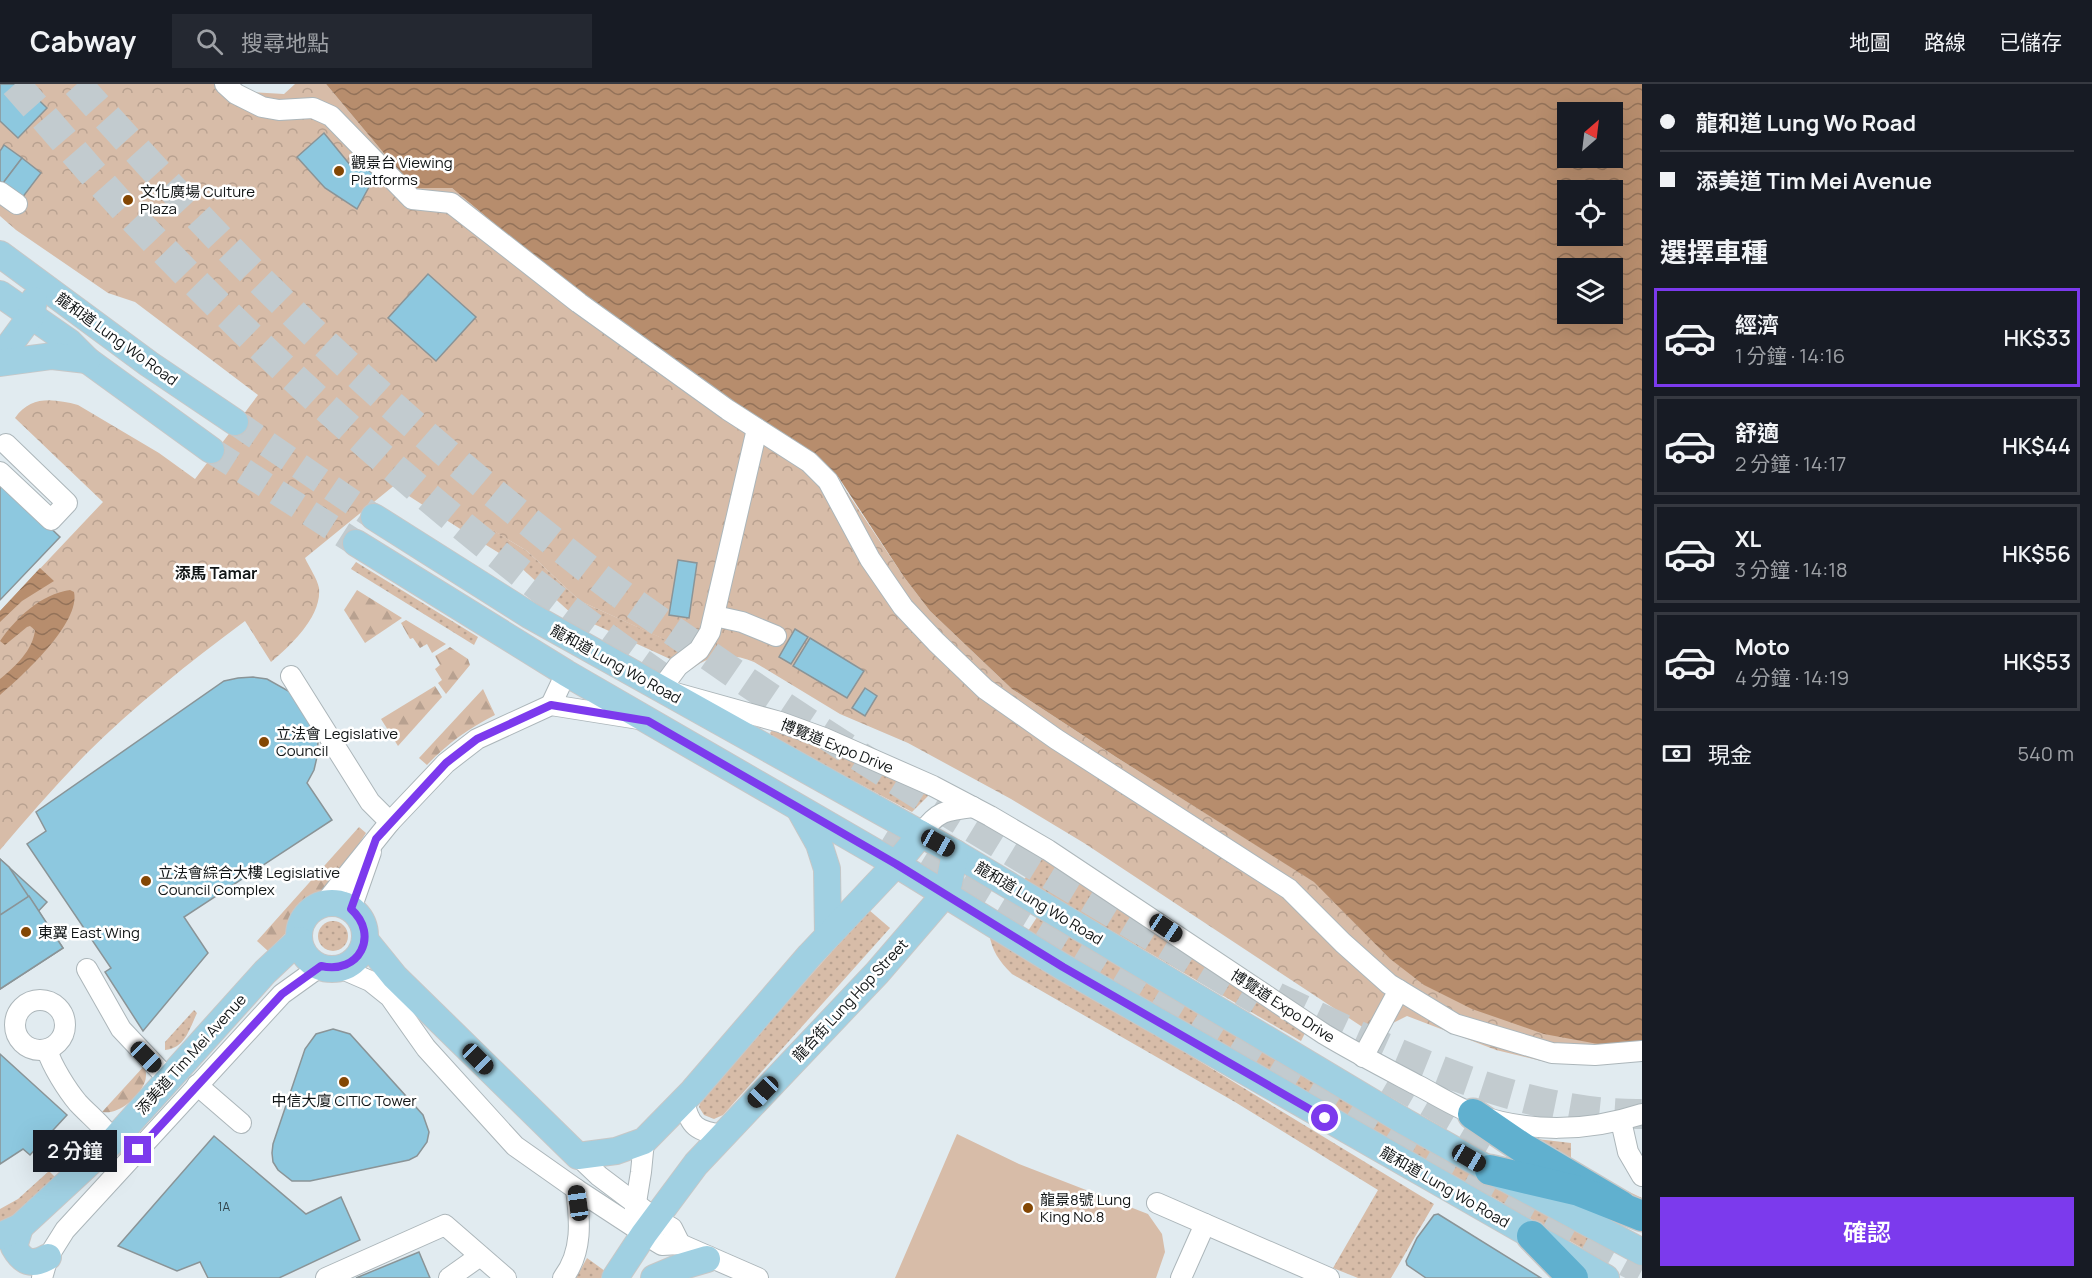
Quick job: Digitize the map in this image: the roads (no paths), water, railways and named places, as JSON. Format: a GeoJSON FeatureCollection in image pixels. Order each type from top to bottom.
{"type":"FeatureCollection","features":[{"type":"Feature","properties":{"kind":"highway"},"geometry":{"type":"LineString","coordinates":[[1473,1114],[1523,1148],[1631,1211]]}},
{"type":"Feature","properties":{"kind":"highway"},"geometry":{"type":"LineString","coordinates":[[1490,1170],[1579,1191],[1631,1211]]}},
{"type":"Feature","properties":{"kind":"highway"},"geometry":{"type":"LineString","coordinates":[[1532,1236],[1573,1278]]}},
{"type":"Feature","properties":{"kind":"main road","name":"龍和道 Lung Wo Road"},"geometry":{"type":"LineString","coordinates":[[0,254],[149,364],[235,422]]}},
{"type":"Feature","properties":{"kind":"main road"},"geometry":{"type":"LineString","coordinates":[[0,358],[32,316],[38,282]]}},
{"type":"Feature","properties":{"kind":"main road","name":"龍和道 Lung Wo Road"},"geometry":{"type":"LineString","coordinates":[[0,294],[69,342],[87,360],[211,450]]}},
{"type":"Feature","properties":{"kind":"main road"},"geometry":{"type":"LineString","coordinates":[[0,363],[45,357],[87,360]]}},
{"type":"Feature","properties":{"kind":"main road","name":"龍和道 Lung Wo Road"},"geometry":{"type":"LineString","coordinates":[[374,517],[529,615],[955,853],[1298,1059],[1490,1170],[1642,1251]]}},
{"type":"Feature","properties":{"kind":"main road","name":"龍和道 Lung Wo Road"},"geometry":{"type":"LineString","coordinates":[[356,543],[566,673],[896,864],[1063,967],[1606,1278]]}},
{"type":"Feature","properties":{"kind":"main road"},"geometry":{"type":"LineString","coordinates":[[800,810],[819,844],[827,869],[828,935]]}},
{"type":"Feature","properties":{"kind":"main road"},"geometry":{"type":"LineString","coordinates":[[365,940],[357,958],[330,967],[306,956],[299,940],[302,921],[308,914],[324,904],[338,903],[351,909],[362,922],[365,940],[395,977],[578,1156],[616,1151],[644,1141],[684,1100],[828,935],[896,864],[921,834]]}},
{"type":"Feature","properties":{"kind":"main road","name":"龍合街 Lung Hop Street"},"geometry":{"type":"LineString","coordinates":[[615,1278],[642,1221],[877,973],[945,894],[955,853]]}},
{"type":"Feature","properties":{"kind":"main road","name":"添美道 Tim Mei Avenue"},"geometry":{"type":"LineString","coordinates":[[10,1231],[113,1141],[265,972],[299,940]]}},
{"type":"Feature","properties":{"kind":"main road"},"geometry":{"type":"LineString","coordinates":[[10,1231],[20,1257],[30,1262],[42,1260],[45,1267]]}},
{"type":"Feature","properties":{"kind":"main road"},"geometry":{"type":"LineString","coordinates":[[654,1278],[707,1259]]}},
{"type":"Feature","properties":{"kind":"street"},"geometry":{"type":"LineString","coordinates":[[225,84],[236,94],[262,107],[279,110],[313,108],[331,116],[412,199],[451,203],[579,303],[757,429],[809,462],[828,482],[870,559],[903,607],[986,689],[1056,739],[1289,889],[1343,944],[1399,990],[1455,1024],[1552,1053],[1595,1055],[1642,1052]]}},
{"type":"Feature","properties":{"kind":"street"},"geometry":{"type":"LineString","coordinates":[[660,689],[678,666],[706,642],[715,616],[757,429]]}},
{"type":"Feature","properties":{"kind":"street"},"geometry":{"type":"LineString","coordinates":[[0,472],[51,520],[67,503],[2,445]]}},
{"type":"Feature","properties":{"kind":"street"},"geometry":{"type":"LineString","coordinates":[[715,616],[742,622],[776,636]]}},
{"type":"Feature","properties":{"kind":"street"},"geometry":{"type":"LineString","coordinates":[[551,705],[566,673]]}},
{"type":"Feature","properties":{"kind":"street"},"geometry":{"type":"LineString","coordinates":[[291,676],[370,802],[390,822]]}},
{"type":"Feature","properties":{"kind":"street","name":"博覽道 Expo Drive"},"geometry":{"type":"LineString","coordinates":[[660,689],[780,722],[824,738],[933,786],[974,807],[1048,850],[1324,1034],[1363,1057],[1473,1114],[1526,1127],[1590,1127],[1642,1114]]}},
{"type":"Feature","properties":{"kind":"street"},"geometry":{"type":"LineString","coordinates":[[324,904],[390,822],[446,763],[477,739],[551,705],[648,721]]}},
{"type":"Feature","properties":{"kind":"street"},"geometry":{"type":"LineString","coordinates":[[921,834],[938,814],[948,810],[974,807]]}},
{"type":"Feature","properties":{"kind":"street"},"geometry":{"type":"LineString","coordinates":[[351,909],[376,839]]}},
{"type":"Feature","properties":{"kind":"street"},"geometry":{"type":"LineString","coordinates":[[330,967],[370,981],[390,997],[426,1048],[515,1146],[576,1189],[642,1221],[672,1228],[680,1244],[707,1259]]}},
{"type":"Feature","properties":{"kind":"street","name":"添美道 Tim Mei Avenue"},"geometry":{"type":"LineString","coordinates":[[45,1267],[65,1230],[282,994],[330,967]]}},
{"type":"Feature","properties":{"kind":"street"},"geometry":{"type":"LineString","coordinates":[[87,969],[120,1029],[169,1080]]}},
{"type":"Feature","properties":{"kind":"street"},"geometry":{"type":"LineString","coordinates":[[1363,1057],[1399,990]]}},
{"type":"Feature","properties":{"kind":"street"},"geometry":{"type":"LineString","coordinates":[[47,1050],[78,1103],[106,1130],[113,1141]]}},
{"type":"Feature","properties":{"kind":"street"},"geometry":{"type":"LineString","coordinates":[[197,1085],[241,1123]]}},
{"type":"Feature","properties":{"kind":"street"},"geometry":{"type":"LineString","coordinates":[[684,1100],[687,1113],[694,1126],[706,1132],[723,1135]]}},
{"type":"Feature","properties":{"kind":"street"},"geometry":{"type":"LineString","coordinates":[[1621,1121],[1629,1152],[1642,1176]]}},
{"type":"Feature","properties":{"kind":"street"},"geometry":{"type":"LineString","coordinates":[[642,1221],[644,1141]]}},
{"type":"Feature","properties":{"kind":"street"},"geometry":{"type":"LineString","coordinates":[[578,1156],[642,1221]]}},
{"type":"Feature","properties":{"kind":"street"},"geometry":{"type":"LineString","coordinates":[[563,1278],[578,1246],[579,1216],[576,1189]]}},
{"type":"Feature","properties":{"kind":"street"},"geometry":{"type":"LineString","coordinates":[[1157,1203],[1329,1278]]}},
{"type":"Feature","properties":{"kind":"street"},"geometry":{"type":"LineString","coordinates":[[1181,1278],[1205,1224]]}},
{"type":"Feature","properties":{"kind":"street"},"geometry":{"type":"LineString","coordinates":[[326,1278],[445,1225],[506,1278]]}},
{"type":"Feature","properties":{"kind":"street"},"geometry":{"type":"LineString","coordinates":[[680,1244],[754,1277]]}},
{"type":"Feature","properties":{"kind":"street"},"geometry":{"type":"LineString","coordinates":[[449,1278],[480,1256]]}},
{"type":"Feature","properties":{"kind":"water"},"geometry":{"type":"Polygon","coordinates":[[[326,84],[1642,84],[1642,1043],[1598,1044],[1544,1034],[1472,1009],[1424,985],[1389,958],[1314,882],[1012,689],[930,611],[904,577],[839,478],[819,457],[622,325],[452,188],[413,188],[326,84]]]}},
{"type":"Feature","properties":{"kind":"water"},"geometry":{"type":"Polygon","coordinates":[[[40,568],[54,581],[22,601],[0,622],[0,611],[40,568]]]}},
{"type":"Feature","properties":{"kind":"water"},"geometry":{"type":"Polygon","coordinates":[[[70,590],[74,592],[74,605],[59,633],[34,663],[0,695],[0,679],[27,651],[35,630],[30,626],[27,627],[5,645],[0,641],[30,608],[49,596],[70,590]]]}},
{"type":"Feature","properties":{"kind":"tunnel"},"geometry":{"type":"LineString","coordinates":[[15,84],[132,217],[194,281],[322,404],[457,521],[526,577],[669,683]]}},
{"type":"Feature","properties":{"kind":"tunnel"},"geometry":{"type":"LineString","coordinates":[[77,84],[198,216],[311,331],[430,439],[597,576],[775,701],[911,789],[1258,1000]]}},
{"type":"Feature","properties":{"kind":"tunnel"},"geometry":{"type":"LineString","coordinates":[[235,422],[374,517]]}},
{"type":"Feature","properties":{"kind":"tunnel"},"geometry":{"type":"LineString","coordinates":[[211,450],[356,543]]}},
{"type":"Feature","properties":{"kind":"tunnel"},"geometry":{"type":"LineString","coordinates":[[889,829],[1402,1139],[1642,1270]]}},
{"type":"Feature","properties":{"kind":"tunnel"},"geometry":{"type":"LineString","coordinates":[[1276,997],[1362,1038],[1454,1076],[1501,1092],[1549,1104],[1596,1112],[1642,1114]]}},
{"type":"Feature","properties":{"kind":"tunnel"},"geometry":{"type":"LineString","coordinates":[[1389,1079],[1496,1141]]}},
{"type":"Feature","properties":{"kind":"place","name":"觀景台 Viewing Platforms"},"geometry":{"type":"Point","coordinates":[339,171]}},
{"type":"Feature","properties":{"kind":"place","name":"文化廣場 Culture Plaza"},"geometry":{"type":"Point","coordinates":[128,200]}},
{"type":"Feature","properties":{"kind":"place","name":"立法會 Legislative Council"},"geometry":{"type":"Point","coordinates":[264,742]}},
{"type":"Feature","properties":{"kind":"place","name":"立法會綜合大樓 Legislative Council Complex"},"geometry":{"type":"Point","coordinates":[146,881]}},
{"type":"Feature","properties":{"kind":"place","name":"東翼 East Wing"},"geometry":{"type":"Point","coordinates":[26,932]}},
{"type":"Feature","properties":{"kind":"place","name":"中信大廈 CITIC Tower"},"geometry":{"type":"Point","coordinates":[344,1082]}},
{"type":"Feature","properties":{"kind":"place","name":"龍景8號 Lung King No.8"},"geometry":{"type":"Point","coordinates":[1028,1208]}},
{"type":"Feature","properties":{"kind":"district","name":"添馬 Tamar"},"geometry":{"type":"Point","coordinates":[216,573]}}]}
